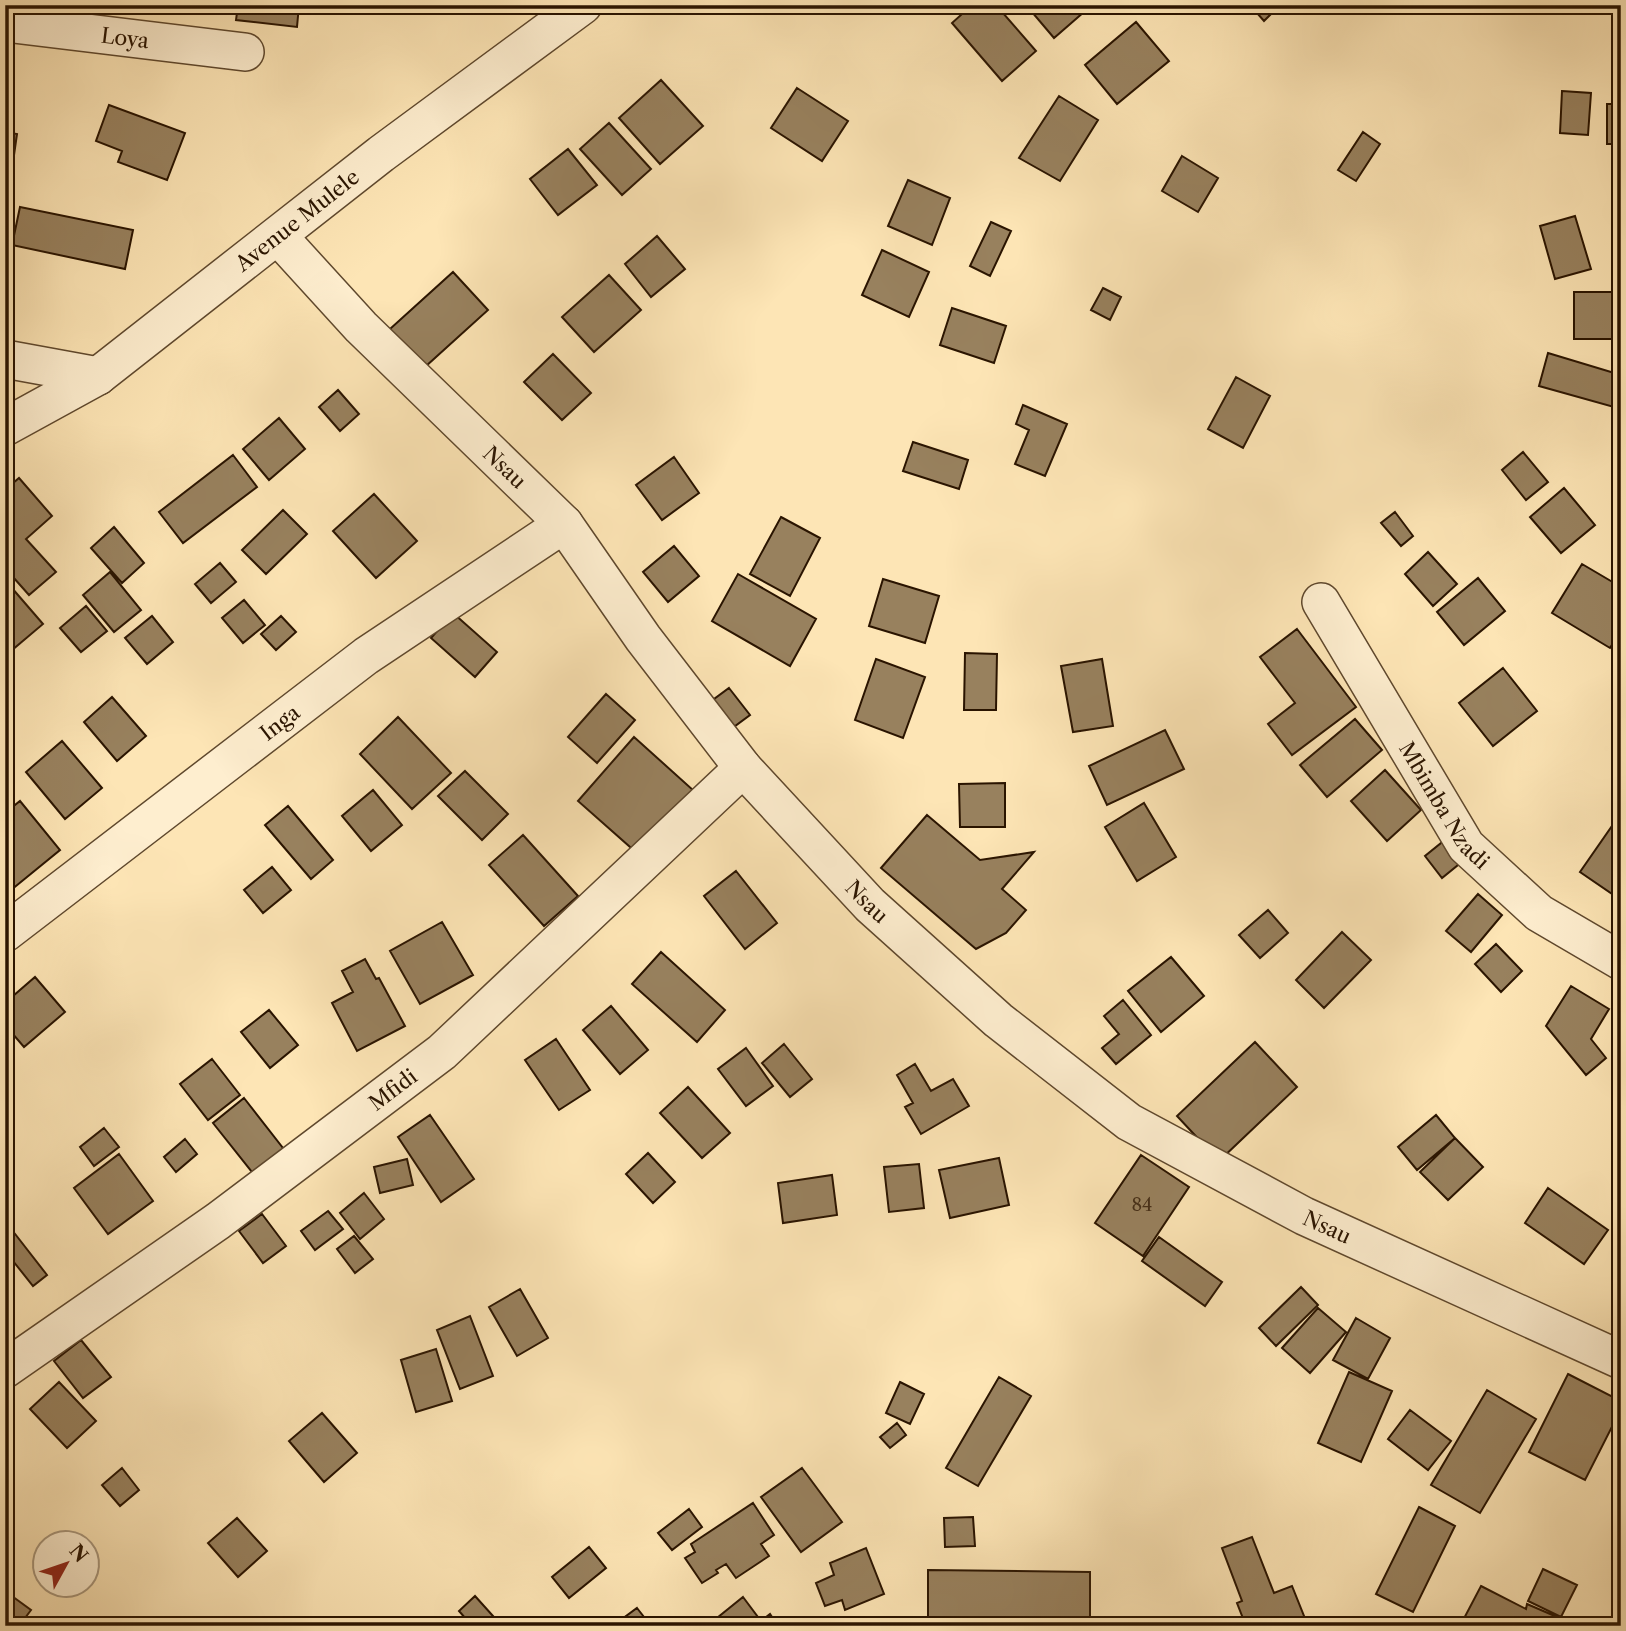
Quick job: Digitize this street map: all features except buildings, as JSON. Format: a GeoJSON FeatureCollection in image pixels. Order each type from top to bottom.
{"type":"FeatureCollection","features":[{"type":"Feature","properties":{"kind":"street","name":"Avenue Mulele"},"geometry":{"type":"LineString","coordinates":[[5,427],[98,376],[381,154],[583,5]]}},
{"type":"Feature","properties":{"kind":"street","name":"Loya"},"geometry":{"type":"LineString","coordinates":[[5,23],[245,52]]}},
{"type":"Feature","properties":{"kind":"street","name":"Nsau"},"geometry":{"type":"LineString","coordinates":[[278,236],[361,327],[564,524],[643,638],[743,768],[870,905],[998,1020],[1129,1122],[1304,1216],[1621,1360]]}},
{"type":"Feature","properties":{"kind":"street"},"geometry":{"type":"LineString","coordinates":[[5,359],[98,376]]}},
{"type":"Feature","properties":{"kind":"street","name":"Inga"},"geometry":{"type":"LineString","coordinates":[[5,933],[366,656],[564,524]]}},
{"type":"Feature","properties":{"kind":"street","name":"Mbimba Nzadi"},"geometry":{"type":"LineString","coordinates":[[1321,602],[1466,846],[1539,913],[1621,961]]}},
{"type":"Feature","properties":{"kind":"street","name":"Mfidi"},"geometry":{"type":"LineString","coordinates":[[5,1369],[218,1221],[442,1052],[743,768]]}}]}
